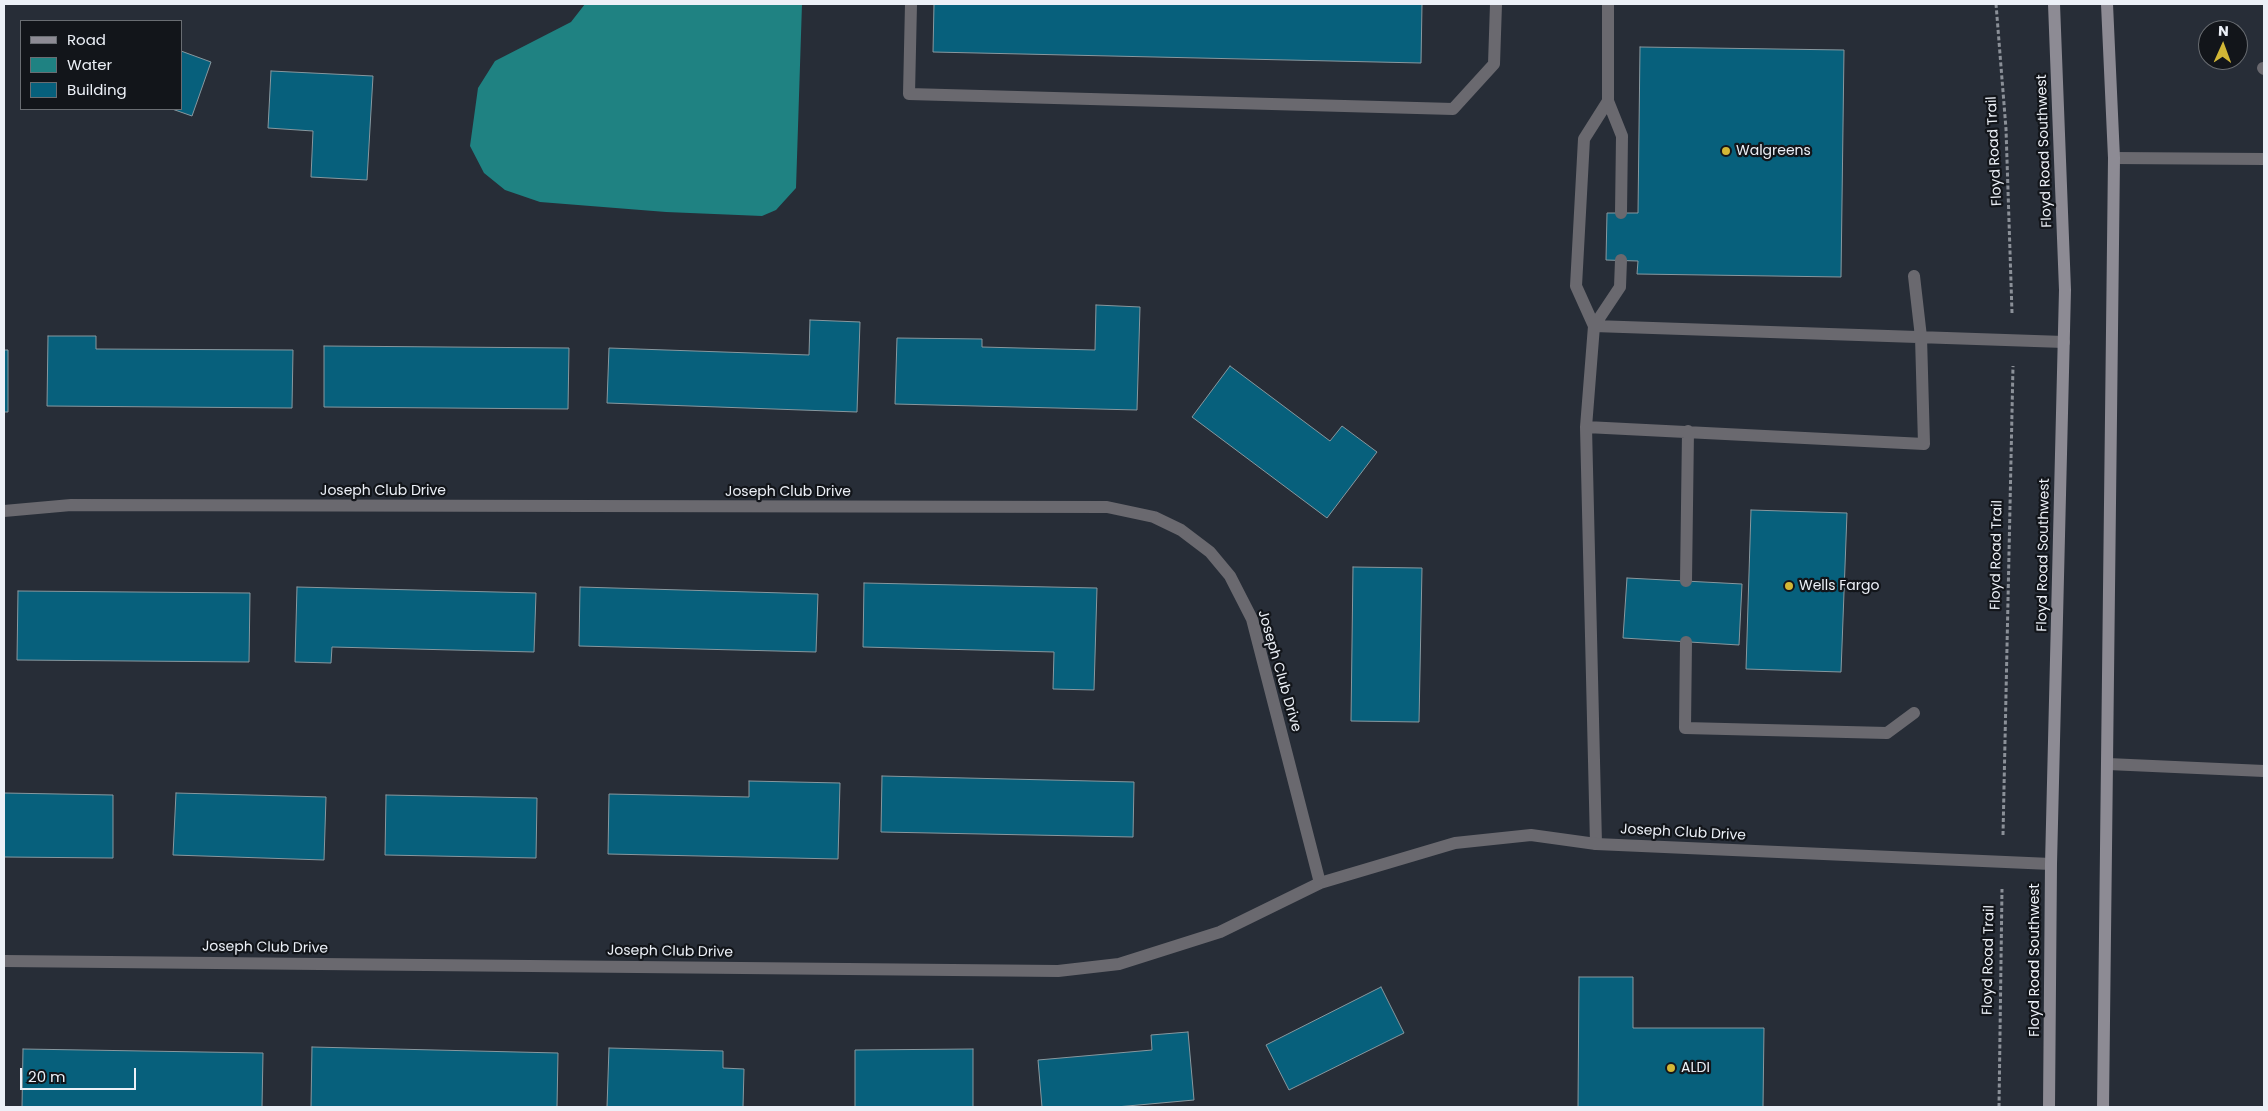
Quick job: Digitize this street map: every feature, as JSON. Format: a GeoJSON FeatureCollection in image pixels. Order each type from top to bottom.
{"type":"FeatureCollection","features":[{"type":"Feature","properties":{"kind":"main road","name":"Floyd Road Southwest"},"geometry":{"type":"LineString","coordinates":[[2049,1107],[2051,864],[2065,290],[2054,4]]}},
{"type":"Feature","properties":{"kind":"main road"},"geometry":{"type":"LineString","coordinates":[[2102,1107],[2108,764],[2114,158],[2107,4]]}},
{"type":"Feature","properties":{"kind":"street"},"geometry":{"type":"LineString","coordinates":[[911,4],[909,94],[1453,109],[1494,64],[1496,4]]}},
{"type":"Feature","properties":{"kind":"street"},"geometry":{"type":"LineString","coordinates":[[1608,4],[1608,101],[1622,136],[1621,213]]}},
{"type":"Feature","properties":{"kind":"street"},"geometry":{"type":"LineString","coordinates":[[1596,844],[1586,427],[1594,326],[1576,286],[1584,139],[1608,101]]}},
{"type":"Feature","properties":{"kind":"street"},"geometry":{"type":"LineString","coordinates":[[2114,158],[2264,158]]}},
{"type":"Feature","properties":{"kind":"street"},"geometry":{"type":"LineString","coordinates":[[1594,326],[1620,287],[1621,260]]}},
{"type":"Feature","properties":{"kind":"street"},"geometry":{"type":"LineString","coordinates":[[1586,427],[1924,444],[1921,336],[1914,276]]}},
{"type":"Feature","properties":{"kind":"street"},"geometry":{"type":"LineString","coordinates":[[1594,326],[2064,342]]}},
{"type":"Feature","properties":{"kind":"street"},"geometry":{"type":"LineString","coordinates":[[1686,581],[1688,432]]}},
{"type":"Feature","properties":{"kind":"street","name":"Joseph Club Drive"},"geometry":{"type":"LineString","coordinates":[[4,511],[71,505],[1107,507],[1154,516],[1181,530],[1210,552],[1230,576],[1252,619],[1320,883]]}},
{"type":"Feature","properties":{"kind":"street"},"geometry":{"type":"LineString","coordinates":[[1686,642],[1685,728],[1887,733],[1914,713]]}},
{"type":"Feature","properties":{"kind":"street"},"geometry":{"type":"LineString","coordinates":[[2108,764],[2264,771]]}},
{"type":"Feature","properties":{"kind":"street","name":"Joseph Club Drive"},"geometry":{"type":"LineString","coordinates":[[4,961],[1058,971],[1120,964],[1220,932],[1320,883],[1455,843],[1531,835],[1596,844],[2051,864]]}},
{"type":"Feature","properties":{"kind":"path","name":"Floyd Road Trail"},"geometry":{"type":"LineString","coordinates":[[1996,4],[2006,129],[2013,340],[1999,1107]]}},
{"type":"Feature","properties":{"kind":"water"},"geometry":{"type":"Polygon","coordinates":[[[585,4],[802,4],[796,188],[776,210],[762,216],[666,212],[540,202],[505,190],[484,173],[470,146],[478,88],[495,61],[571,22],[585,4]]]}},
{"type":"Feature","properties":{"kind":"building"},"geometry":{"type":"Polygon","coordinates":[[[934,4],[1422,4],[1421,63],[933,52],[934,4]]]}},
{"type":"Feature","properties":{"kind":"building"},"geometry":{"type":"Polygon","coordinates":[[[1640,47],[1844,50],[1841,277],[1637,274],[1638,261],[1606,260],[1607,213],[1638,213],[1640,47]]]}},
{"type":"Feature","properties":{"kind":"building"},"geometry":{"type":"Polygon","coordinates":[[[182,51],[211,62],[192,116],[175,110],[182,110],[182,51]]]}},
{"type":"Feature","properties":{"kind":"building"},"geometry":{"type":"Polygon","coordinates":[[[271,71],[373,76],[367,180],[311,177],[313,131],[268,128],[271,71]]]}},
{"type":"Feature","properties":{"kind":"building"},"geometry":{"type":"Polygon","coordinates":[[[1096,305],[1140,307],[1137,410],[895,404],[897,338],[982,339],[982,347],[1095,350],[1096,305]]]}},
{"type":"Feature","properties":{"kind":"building"},"geometry":{"type":"Polygon","coordinates":[[[810,320],[860,322],[857,412],[607,403],[609,348],[809,355],[810,320]]]}},
{"type":"Feature","properties":{"kind":"building"},"geometry":{"type":"Polygon","coordinates":[[[48,336],[96,336],[96,349],[293,350],[292,408],[47,406],[48,336]]]}},
{"type":"Feature","properties":{"kind":"building"},"geometry":{"type":"Polygon","coordinates":[[[324,346],[569,348],[568,409],[324,407],[324,346]]]}},
{"type":"Feature","properties":{"kind":"building"},"geometry":{"type":"Polygon","coordinates":[[[4,350],[8,350],[8,412],[4,412],[4,350]]]}},
{"type":"Feature","properties":{"kind":"building"},"geometry":{"type":"Polygon","coordinates":[[[1230,366],[1330,441],[1342,426],[1377,452],[1327,518],[1192,417],[1230,366]]]}},
{"type":"Feature","properties":{"kind":"building"},"geometry":{"type":"Polygon","coordinates":[[[1751,510],[1847,513],[1841,672],[1746,669],[1751,510]]]}},
{"type":"Feature","properties":{"kind":"building"},"geometry":{"type":"Polygon","coordinates":[[[1353,567],[1422,568],[1419,722],[1351,721],[1353,567]]]}},
{"type":"Feature","properties":{"kind":"building"},"geometry":{"type":"Polygon","coordinates":[[[1627,578],[1742,584],[1739,645],[1623,638],[1627,578]]]}},
{"type":"Feature","properties":{"kind":"building"},"geometry":{"type":"Polygon","coordinates":[[[864,583],[1097,588],[1094,690],[1053,689],[1054,652],[863,647],[864,583]]]}},
{"type":"Feature","properties":{"kind":"building"},"geometry":{"type":"Polygon","coordinates":[[[297,587],[536,593],[534,652],[332,647],[331,663],[295,662],[297,587]]]}},
{"type":"Feature","properties":{"kind":"building"},"geometry":{"type":"Polygon","coordinates":[[[580,587],[818,594],[816,652],[579,646],[580,587]]]}},
{"type":"Feature","properties":{"kind":"building"},"geometry":{"type":"Polygon","coordinates":[[[18,591],[250,593],[249,662],[17,660],[18,591]]]}},
{"type":"Feature","properties":{"kind":"building"},"geometry":{"type":"Polygon","coordinates":[[[882,776],[1134,782],[1133,837],[881,832],[882,776]]]}},
{"type":"Feature","properties":{"kind":"building"},"geometry":{"type":"Polygon","coordinates":[[[749,781],[840,783],[838,859],[608,854],[609,794],[749,797],[749,781]]]}},
{"type":"Feature","properties":{"kind":"building"},"geometry":{"type":"Polygon","coordinates":[[[4,793],[113,795],[113,858],[4,857],[4,793]]]}},
{"type":"Feature","properties":{"kind":"building"},"geometry":{"type":"Polygon","coordinates":[[[176,793],[326,797],[324,860],[173,855],[176,793]]]}},
{"type":"Feature","properties":{"kind":"building"},"geometry":{"type":"Polygon","coordinates":[[[386,795],[537,798],[536,858],[385,855],[386,795]]]}},
{"type":"Feature","properties":{"kind":"building","name":"ALDI"},"geometry":{"type":"Polygon","coordinates":[[[1579,977],[1633,977],[1633,1028],[1764,1028],[1763,1107],[1578,1107],[1579,977]]]}},
{"type":"Feature","properties":{"kind":"building"},"geometry":{"type":"Polygon","coordinates":[[[1381,987],[1404,1033],[1289,1090],[1266,1045],[1381,987]]]}},
{"type":"Feature","properties":{"kind":"building"},"geometry":{"type":"Polygon","coordinates":[[[1188,1032],[1194,1100],[1116,1107],[1042,1107],[1038,1060],[1152,1050],[1151,1035],[1188,1032]]]}},
{"type":"Feature","properties":{"kind":"building"},"geometry":{"type":"Polygon","coordinates":[[[312,1047],[558,1053],[557,1107],[311,1107],[312,1047]]]}},
{"type":"Feature","properties":{"kind":"building"},"geometry":{"type":"Polygon","coordinates":[[[609,1048],[723,1051],[723,1068],[744,1069],[743,1107],[607,1107],[609,1048]]]}},
{"type":"Feature","properties":{"kind":"building"},"geometry":{"type":"Polygon","coordinates":[[[23,1049],[263,1053],[262,1107],[22,1107],[23,1049]]]}},
{"type":"Feature","properties":{"kind":"building"},"geometry":{"type":"Polygon","coordinates":[[[973,1049],[973,1107],[855,1107],[855,1050],[973,1049]]]}},
{"type":"Feature","properties":{"kind":"place","name":"Walgreens"},"geometry":{"type":"Point","coordinates":[1726,151]}},
{"type":"Feature","properties":{"kind":"place","name":"Wells Fargo"},"geometry":{"type":"Point","coordinates":[1789,586]}},
{"type":"Feature","properties":{"kind":"place","name":"ALDI"},"geometry":{"type":"Point","coordinates":[1671,1068]}}]}
